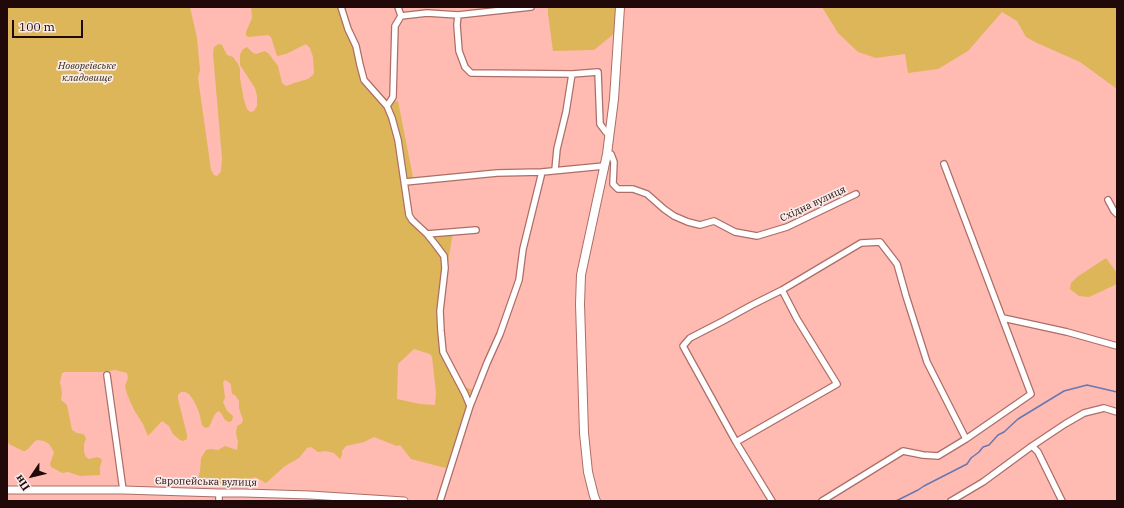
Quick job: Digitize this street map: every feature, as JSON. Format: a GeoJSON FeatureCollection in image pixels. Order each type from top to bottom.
{"type":"FeatureCollection","features":[{"type":"Feature","properties":{"kind":"main road"},"geometry":{"type":"LineString","coordinates":[[596,501],[588,472],[584,433],[580,290],[581,275],[607,154],[614,99],[620,7]]}},
{"type":"Feature","properties":{"kind":"street"},"geometry":{"type":"LineString","coordinates":[[341,7],[348,29],[356,46],[364,80],[386,106],[392,118],[398,140],[409,215],[412,220],[427,234],[444,256],[445,268],[440,312],[443,352],[470,406]]}},
{"type":"Feature","properties":{"kind":"street"},"geometry":{"type":"LineString","coordinates":[[386,106],[393,96],[395,26],[401,16],[398,7]]}},
{"type":"Feature","properties":{"kind":"street"},"geometry":{"type":"LineString","coordinates":[[401,16],[427,13],[458,15],[531,7]]}},
{"type":"Feature","properties":{"kind":"street"},"geometry":{"type":"LineString","coordinates":[[458,15],[457,25],[459,51],[465,67],[471,73],[572,74],[598,72],[600,124],[609,135]]}},
{"type":"Feature","properties":{"kind":"street"},"geometry":{"type":"LineString","coordinates":[[555,170],[557,149],[566,112],[572,74]]}},
{"type":"Feature","properties":{"kind":"street","name":"Східна вулиця"},"geometry":{"type":"LineString","coordinates":[[607,154],[611,154],[614,162],[613,184],[618,189],[634,189],[647,194],[674,216],[688,222],[700,225],[714,221],[735,232],[757,236],[787,227],[856,194]]}},
{"type":"Feature","properties":{"kind":"street"},"geometry":{"type":"LineString","coordinates":[[822,501],[903,452],[938,456],[966,439],[1031,394],[944,164]]}},
{"type":"Feature","properties":{"kind":"street"},"geometry":{"type":"LineString","coordinates":[[404,182],[497,173],[542,172],[604,166]]}},
{"type":"Feature","properties":{"kind":"street"},"geometry":{"type":"LineString","coordinates":[[440,501],[470,406],[500,334],[518,280],[523,249],[542,172]]}},
{"type":"Feature","properties":{"kind":"street"},"geometry":{"type":"LineString","coordinates":[[1108,200],[1117,214]]}},
{"type":"Feature","properties":{"kind":"street"},"geometry":{"type":"LineString","coordinates":[[427,234],[476,230]]}},
{"type":"Feature","properties":{"kind":"street"},"geometry":{"type":"LineString","coordinates":[[772,501],[736,442],[683,346],[690,338],[782,290],[862,243],[880,242],[897,264],[927,362],[966,439]]}},
{"type":"Feature","properties":{"kind":"street"},"geometry":{"type":"LineString","coordinates":[[736,442],[837,384],[797,319],[782,290]]}},
{"type":"Feature","properties":{"kind":"street"},"geometry":{"type":"LineString","coordinates":[[1002,318],[1067,332],[1117,346]]}},
{"type":"Feature","properties":{"kind":"street"},"geometry":{"type":"LineString","coordinates":[[107,375],[123,490]]}},
{"type":"Feature","properties":{"kind":"street"},"geometry":{"type":"LineString","coordinates":[[951,501],[958,499],[1032,446],[1084,413],[1104,408],[1117,412]]}},
{"type":"Feature","properties":{"kind":"street"},"geometry":{"type":"LineString","coordinates":[[1032,446],[1038,452],[1062,501]]}},
{"type":"Feature","properties":{"kind":"street","name":"Європейська вулиця"},"geometry":{"type":"LineString","coordinates":[[7,490],[123,490],[244,493],[310,498],[404,501]]}},
{"type":"Feature","properties":{"kind":"street"},"geometry":{"type":"LineString","coordinates":[[219,493],[219,501]]}},
{"type":"Feature","properties":{"kind":"green space","name":"Новореївське кладовище"},"geometry":{"type":"Polygon","coordinates":[[[7,7],[190,7],[197,38],[200,70],[198,78],[211,170],[214,175],[217,176],[221,171],[222,158],[213,53],[214,47],[219,44],[222,45],[227,55],[233,57],[238,64],[244,100],[247,109],[251,112],[254,111],[257,106],[257,96],[255,88],[240,65],[240,55],[242,50],[247,47],[256,54],[265,51],[269,54],[278,66],[282,83],[286,86],[308,79],[314,73],[313,57],[310,48],[306,44],[286,54],[277,56],[271,37],[268,35],[248,37],[246,35],[252,18],[251,7],[346,7],[347,18],[358,44],[365,80],[384,103],[398,101],[414,182],[407,183],[410,220],[418,228],[434,232],[453,232],[443,293],[445,357],[460,385],[475,391],[463,397],[467,406],[446,468],[411,459],[400,445],[397,446],[374,437],[364,442],[346,446],[342,451],[340,459],[334,453],[326,451],[318,452],[311,447],[307,448],[299,458],[285,466],[266,483],[255,477],[240,483],[238,486],[202,486],[198,479],[201,458],[206,450],[218,450],[225,446],[237,450],[237,426],[242,423],[243,420],[239,408],[239,401],[235,395],[232,394],[230,383],[225,380],[223,382],[225,398],[223,402],[227,411],[233,416],[232,421],[229,422],[225,420],[218,411],[209,427],[205,428],[202,425],[199,412],[194,401],[189,394],[181,392],[178,395],[187,435],[187,439],[183,441],[173,434],[169,426],[162,421],[148,436],[127,394],[125,386],[128,378],[127,373],[115,370],[100,372],[65,372],[62,373],[60,382],[62,393],[61,400],[67,405],[72,430],[85,436],[84,452],[86,457],[89,459],[97,457],[102,460],[100,475],[80,476],[68,472],[62,473],[51,467],[50,464],[54,452],[49,444],[44,441],[35,441],[28,449],[23,451],[9,444],[7,440],[7,7]],[[414,349],[398,364],[397,399],[420,404],[435,405],[436,392],[432,357],[430,354],[414,349]]]}},
{"type":"Feature","properties":{"kind":"green space"},"geometry":{"type":"Polygon","coordinates":[[[548,7],[623,7],[621,28],[594,50],[553,51],[548,7]]]}},
{"type":"Feature","properties":{"kind":"green space"},"geometry":{"type":"Polygon","coordinates":[[[822,7],[1117,7],[1117,89],[1080,62],[1026,37],[1017,21],[1002,12],[968,51],[938,69],[908,73],[905,54],[876,58],[858,52],[838,33],[822,7]]]}},
{"type":"Feature","properties":{"kind":"green space"},"geometry":{"type":"Polygon","coordinates":[[[1106,258],[1117,273],[1117,284],[1089,297],[1079,296],[1070,289],[1071,283],[1077,277],[1106,258]]]}},
{"type":"Feature","properties":{"kind":"waterway"},"geometry":{"type":"LineString","coordinates":[[896,501],[967,464],[983,447],[989,445],[998,435],[1004,432],[1018,419],[1064,391],[1087,385],[1117,392]]}}]}
